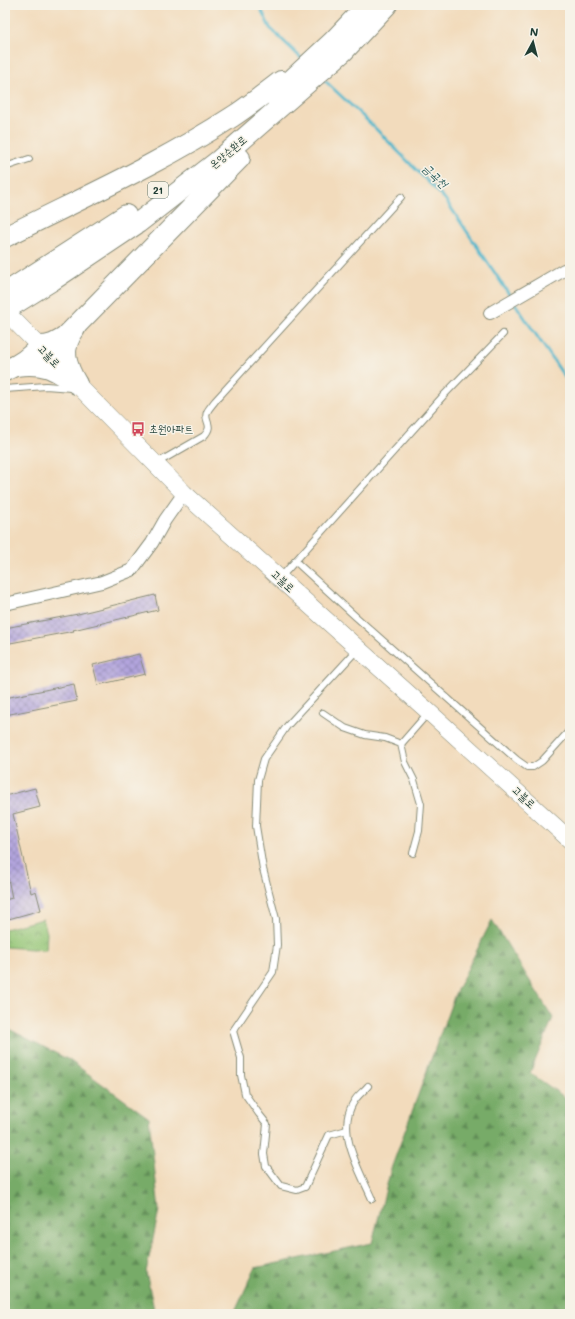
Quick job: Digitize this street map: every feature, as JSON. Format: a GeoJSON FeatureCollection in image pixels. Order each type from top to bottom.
{"type":"FeatureCollection","features":[{"type":"Feature","properties":{"kind":"highway","name":"온양순환로"},"geometry":{"type":"LineString","coordinates":[[338,46],[366,5]]}},
{"type":"Feature","properties":{"kind":"highway","name":"온양순환로"},"geometry":{"type":"LineString","coordinates":[[48,275],[210,150],[273,105],[338,46],[387,5]]}},
{"type":"Feature","properties":{"kind":"highway"},"geometry":{"type":"LineString","coordinates":[[5,237],[163,157],[199,138],[233,117],[273,105]]}},
{"type":"Feature","properties":{"kind":"highway"},"geometry":{"type":"LineString","coordinates":[[10,369],[33,354],[39,346],[48,346],[58,342],[77,325],[227,171],[273,105]]}},
{"type":"Feature","properties":{"kind":"highway","name":"21"},"geometry":{"type":"LineString","coordinates":[[5,293],[48,275]]}},
{"type":"Feature","properties":{"kind":"highway","name":"21"},"geometry":{"type":"LineString","coordinates":[[5,310],[48,275]]}},
{"type":"Feature","properties":{"kind":"highway"},"geometry":{"type":"LineString","coordinates":[[77,325],[70,335],[66,346],[66,359],[68,369],[79,386]]}},
{"type":"Feature","properties":{"kind":"highway"},"geometry":{"type":"LineString","coordinates":[[10,369],[32,364],[47,367],[60,373],[79,386]]}},
{"type":"Feature","properties":{"kind":"main road","name":"고불로"},"geometry":{"type":"LineString","coordinates":[[5,310],[184,493],[359,648],[570,840]]}},
{"type":"Feature","properties":{"kind":"street"},"geometry":{"type":"LineString","coordinates":[[490,313],[536,288],[564,270],[570,271]]}},
{"type":"Feature","properties":{"kind":"street"},"geometry":{"type":"LineString","coordinates":[[5,604],[102,582],[132,570],[152,543],[165,520],[184,493]]}},
{"type":"Feature","properties":{"kind":"lane"},"geometry":{"type":"LineString","coordinates":[[5,166],[29,159]]}},
{"type":"Feature","properties":{"kind":"lane"},"geometry":{"type":"LineString","coordinates":[[156,464],[204,436],[209,431],[206,417],[207,412],[215,401],[401,197]]}},
{"type":"Feature","properties":{"kind":"lane"},"geometry":{"type":"LineString","coordinates":[[280,578],[444,395],[503,334]]}},
{"type":"Feature","properties":{"kind":"lane"},"geometry":{"type":"LineString","coordinates":[[5,389],[46,386],[79,386]]}},
{"type":"Feature","properties":{"kind":"lane"},"geometry":{"type":"LineString","coordinates":[[295,561],[372,632],[517,760],[527,767],[533,767],[542,761],[570,730]]}},
{"type":"Feature","properties":{"kind":"lane"},"geometry":{"type":"LineString","coordinates":[[348,1130],[330,1135],[305,1187],[297,1190],[281,1186],[266,1166],[264,1154],[267,1124],[245,1094],[241,1076],[241,1058],[233,1031],[273,972],[277,945],[276,919],[263,868],[256,826],[258,780],[264,760],[287,726],[359,648]]}},
{"type":"Feature","properties":{"kind":"lane"},"geometry":{"type":"LineString","coordinates":[[401,744],[429,712]]}},
{"type":"Feature","properties":{"kind":"lane"},"geometry":{"type":"LineString","coordinates":[[323,713],[345,728],[365,735],[385,738],[401,744]]}},
{"type":"Feature","properties":{"kind":"lane"},"geometry":{"type":"LineString","coordinates":[[401,744],[405,762],[414,780],[421,804],[419,831],[413,853]]}},
{"type":"Feature","properties":{"kind":"lane"},"geometry":{"type":"LineString","coordinates":[[368,1086],[355,1100],[347,1118],[350,1150],[372,1199]]}},
{"type":"Feature","properties":{"kind":"green space"},"geometry":{"type":"Polygon","coordinates":[[[43,919],[47,933],[46,950],[5,947],[5,929],[43,919]]]}},
{"type":"Feature","properties":{"kind":"green space"},"geometry":{"type":"Polygon","coordinates":[[[492,920],[553,1018],[530,1073],[570,1101],[570,1314],[234,1314],[255,1268],[372,1243],[391,1169],[455,994],[492,920]]]}},
{"type":"Feature","properties":{"kind":"green space"},"geometry":{"type":"Polygon","coordinates":[[[5,1027],[69,1060],[149,1118],[159,1210],[146,1272],[155,1314],[5,1314],[5,1027]]]}},
{"type":"Feature","properties":{"kind":"building"},"geometry":{"type":"Polygon","coordinates":[[[155,595],[158,610],[73,630],[74,631],[5,644],[5,628],[78,614],[155,595]]]}},
{"type":"Feature","properties":{"kind":"building"},"geometry":{"type":"Polygon","coordinates":[[[139,654],[145,674],[98,685],[93,665],[139,654]]]}},
{"type":"Feature","properties":{"kind":"building"},"geometry":{"type":"Polygon","coordinates":[[[74,684],[77,701],[5,715],[5,698],[74,684]]]}},
{"type":"Feature","properties":{"kind":"building"},"geometry":{"type":"Polygon","coordinates":[[[35,788],[40,807],[13,814],[31,893],[36,891],[41,910],[5,920],[5,900],[12,898],[5,864],[5,796],[35,788]]]}},
{"type":"Feature","properties":{"kind":"waterway","name":"금곡천"},"geometry":{"type":"LineString","coordinates":[[259,5],[270,28],[302,59]]}},
{"type":"Feature","properties":{"kind":"waterway","name":"금곡천"},"geometry":{"type":"LineString","coordinates":[[322,78],[372,125],[445,199],[511,297]]}},
{"type":"Feature","properties":{"kind":"waterway","name":"금곡천"},"geometry":{"type":"LineString","coordinates":[[514,302],[570,385]]}},
{"type":"Feature","properties":{"kind":"place","name":"초원아파트"},"geometry":{"type":"Point","coordinates":[138,429]}}]}
